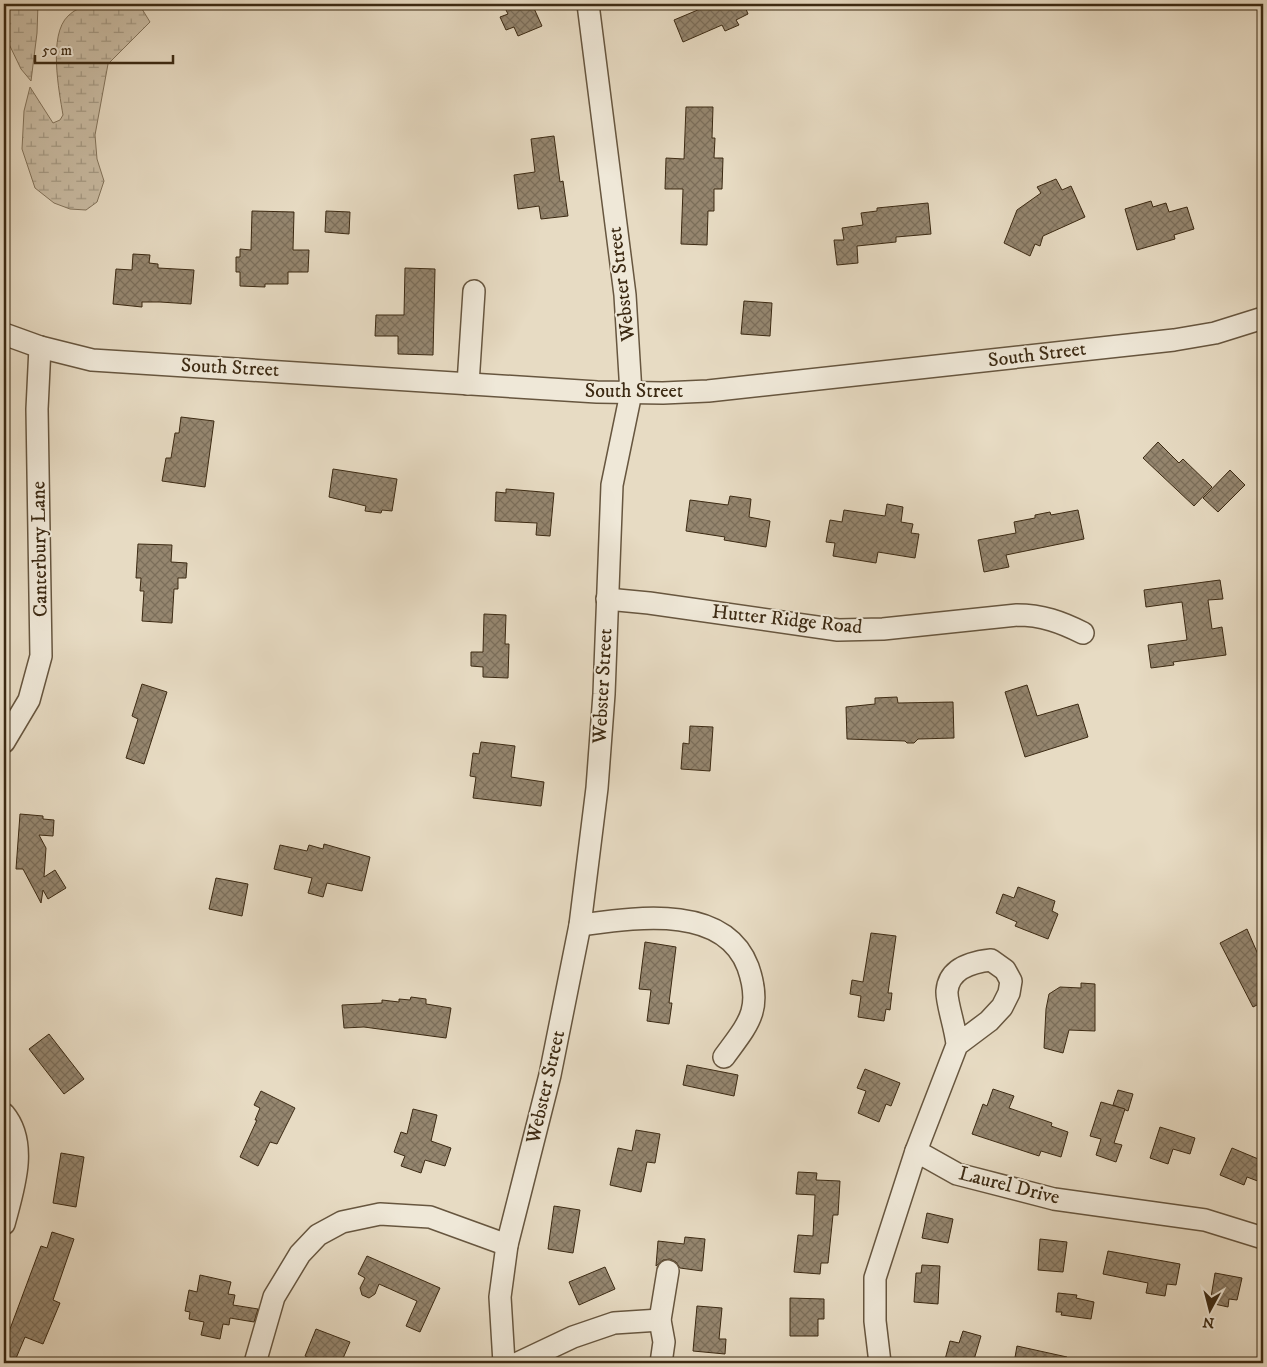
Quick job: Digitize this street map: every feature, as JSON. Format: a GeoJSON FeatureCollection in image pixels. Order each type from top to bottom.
{"type":"FeatureCollection","features":[{"type":"Feature","properties":{"kind":"street","name":"Webster Street"},"geometry":{"type":"LineString","coordinates":[[504,1363],[500,1297],[506,1245],[550,1075],[580,925],[597,788],[604,694],[612,485],[631,393],[625,295],[588,4]]}},
{"type":"Feature","properties":{"kind":"street"},"geometry":{"type":"LineString","coordinates":[[468,384],[474,291]]}},
{"type":"Feature","properties":{"kind":"street","name":"South Street"},"geometry":{"type":"LineString","coordinates":[[4,334],[40,348],[92,360],[631,393],[708,391],[1174,340],[1216,334],[1262,320]]}},
{"type":"Feature","properties":{"kind":"street","name":"Canterbury Lane"},"geometry":{"type":"LineString","coordinates":[[4,742],[29,700],[42,656],[38,409],[40,348]]}},
{"type":"Feature","properties":{"kind":"street","name":"Hutter Ridge Road"},"geometry":{"type":"LineString","coordinates":[[607,599],[649,603],[838,630],[883,629],[1017,615],[1036,615],[1055,619],[1083,632]]}},
{"type":"Feature","properties":{"kind":"street"},"geometry":{"type":"LineString","coordinates":[[580,925],[654,917],[721,932],[742,951],[754,985],[752,1019],[724,1057]]}},
{"type":"Feature","properties":{"kind":"street"},"geometry":{"type":"LineString","coordinates":[[880,1363],[875,1321],[875,1278],[916,1151],[956,1045]]}},
{"type":"Feature","properties":{"kind":"street"},"geometry":{"type":"LineString","coordinates":[[4,1114],[12,1123],[17,1151],[16,1182],[4,1224]]}},
{"type":"Feature","properties":{"kind":"street","name":"Laurel Drive"},"geometry":{"type":"LineString","coordinates":[[916,1151],[966,1177],[1054,1199],[1205,1220],[1263,1238]]}},
{"type":"Feature","properties":{"kind":"street"},"geometry":{"type":"LineString","coordinates":[[255,1363],[274,1297],[300,1254],[318,1234],[342,1222],[380,1214],[430,1218],[506,1245]]}},
{"type":"Feature","properties":{"kind":"street"},"geometry":{"type":"LineString","coordinates":[[661,1363],[664,1342],[660,1320],[668,1271]]}},
{"type":"Feature","properties":{"kind":"street"},"geometry":{"type":"LineString","coordinates":[[518,1363],[573,1337],[614,1323],[660,1320]]}},
{"type":"Feature","properties":{"kind":"green space"},"geometry":{"type":"Polygon","coordinates":[[[4,4],[38,4],[37,33],[31,81],[21,69],[8,42],[4,41],[4,4]]]}},
{"type":"Feature","properties":{"kind":"green space"},"geometry":{"type":"Polygon","coordinates":[[[92,4],[139,4],[150,22],[108,64],[95,135],[97,159],[104,181],[97,202],[86,210],[70,209],[54,203],[35,188],[22,149],[24,111],[30,87],[53,123],[60,120],[63,115],[56,64],[58,36],[68,16],[79,8],[92,4]]]}},
{"type":"Feature","properties":{"kind":"building"},"geometry":{"type":"Polygon","coordinates":[[[503,4],[532,4],[542,26],[518,36],[514,27],[506,30],[500,17],[508,14],[503,4]]]}},
{"type":"Feature","properties":{"kind":"building"},"geometry":{"type":"Polygon","coordinates":[[[712,4],[744,4],[748,14],[736,20],[739,25],[725,31],[722,25],[683,42],[674,20],[712,4]]]}},
{"type":"Feature","properties":{"kind":"building"},"geometry":{"type":"Polygon","coordinates":[[[686,107],[713,107],[712,138],[715,138],[714,158],[723,158],[722,189],[714,189],[714,211],[708,211],[707,245],[681,244],[683,189],[665,189],[666,158],[684,159],[686,107]]]}},
{"type":"Feature","properties":{"kind":"building"},"geometry":{"type":"Polygon","coordinates":[[[554,136],[560,182],[563,181],[568,216],[541,219],[539,206],[518,209],[514,175],[535,172],[531,139],[554,136]]]}},
{"type":"Feature","properties":{"kind":"building"},"geometry":{"type":"Polygon","coordinates":[[[1056,179],[1062,190],[1071,186],[1085,217],[1043,236],[1040,246],[1035,244],[1030,256],[1004,243],[1017,210],[1041,193],[1037,187],[1056,179]]]}},
{"type":"Feature","properties":{"kind":"building"},"geometry":{"type":"Polygon","coordinates":[[[1151,201],[1153,207],[1166,203],[1169,212],[1187,207],[1194,229],[1174,235],[1175,239],[1137,250],[1125,209],[1151,201]]]}},
{"type":"Feature","properties":{"kind":"building"},"geometry":{"type":"Polygon","coordinates":[[[928,203],[931,234],[896,237],[896,242],[857,246],[858,263],[837,265],[834,240],[844,240],[842,228],[863,225],[861,213],[877,211],[877,208],[928,203]]]}},
{"type":"Feature","properties":{"kind":"building"},"geometry":{"type":"Polygon","coordinates":[[[252,211],[294,212],[293,250],[309,250],[308,272],[288,272],[288,284],[265,284],[265,287],[240,286],[240,272],[236,272],[236,257],[240,257],[240,249],[251,250],[252,211]]]}},
{"type":"Feature","properties":{"kind":"building"},"geometry":{"type":"Polygon","coordinates":[[[326,211],[350,212],[349,234],[325,232],[326,211]]]}},
{"type":"Feature","properties":{"kind":"building"},"geometry":{"type":"Polygon","coordinates":[[[133,254],[150,255],[149,263],[158,264],[158,268],[194,270],[191,304],[142,302],[142,307],[113,304],[116,269],[132,270],[133,254]]]}},
{"type":"Feature","properties":{"kind":"building"},"geometry":{"type":"Polygon","coordinates":[[[405,268],[435,269],[433,355],[398,354],[398,336],[375,336],[376,315],[404,315],[405,268]]]}},
{"type":"Feature","properties":{"kind":"building"},"geometry":{"type":"Polygon","coordinates":[[[744,301],[772,303],[770,336],[741,334],[744,301]]]}},
{"type":"Feature","properties":{"kind":"building"},"geometry":{"type":"Polygon","coordinates":[[[181,417],[214,421],[205,487],[162,481],[166,458],[171,458],[175,433],[179,433],[181,417]]]}},
{"type":"Feature","properties":{"kind":"building"},"geometry":{"type":"Polygon","coordinates":[[[1158,442],[1179,463],[1183,459],[1212,487],[1194,506],[1143,458],[1158,442]]]}},
{"type":"Feature","properties":{"kind":"building"},"geometry":{"type":"Polygon","coordinates":[[[333,469],[397,479],[392,511],[382,510],[381,513],[365,511],[366,506],[329,497],[333,469]]]}},
{"type":"Feature","properties":{"kind":"building"},"geometry":{"type":"Polygon","coordinates":[[[1230,470],[1245,485],[1218,512],[1203,498],[1230,470]]]}},
{"type":"Feature","properties":{"kind":"building"},"geometry":{"type":"Polygon","coordinates":[[[506,489],[554,493],[550,536],[536,535],[537,523],[495,521],[496,492],[506,493],[506,489]]]}},
{"type":"Feature","properties":{"kind":"building"},"geometry":{"type":"Polygon","coordinates":[[[730,496],[751,499],[749,517],[770,521],[766,547],[724,540],[725,537],[686,531],[690,500],[728,505],[730,496]]]}},
{"type":"Feature","properties":{"kind":"building"},"geometry":{"type":"Polygon","coordinates":[[[887,504],[903,507],[901,522],[913,524],[911,533],[919,534],[915,558],[878,552],[876,563],[833,556],[835,543],[826,542],[830,520],[842,522],[844,510],[885,516],[887,504]]]}},
{"type":"Feature","properties":{"kind":"building"},"geometry":{"type":"Polygon","coordinates":[[[1078,510],[1084,539],[1006,555],[1009,567],[984,572],[978,540],[1016,533],[1014,522],[1035,518],[1035,515],[1050,512],[1051,515],[1078,510]]]}},
{"type":"Feature","properties":{"kind":"building"},"geometry":{"type":"Polygon","coordinates":[[[138,544],[172,545],[171,562],[187,563],[186,578],[178,578],[178,589],[174,589],[172,623],[142,621],[144,591],[140,591],[141,578],[136,578],[138,544]]]}},
{"type":"Feature","properties":{"kind":"building"},"geometry":{"type":"Polygon","coordinates":[[[1220,580],[1223,599],[1208,600],[1212,629],[1222,627],[1226,655],[1173,662],[1174,665],[1151,668],[1148,645],[1187,640],[1182,602],[1146,607],[1144,590],[1220,580]]]}},
{"type":"Feature","properties":{"kind":"building"},"geometry":{"type":"Polygon","coordinates":[[[484,614],[506,615],[505,644],[509,644],[508,678],[483,677],[483,667],[471,666],[471,652],[483,652],[484,614]]]}},
{"type":"Feature","properties":{"kind":"building"},"geometry":{"type":"Polygon","coordinates":[[[142,684],[167,692],[144,764],[126,758],[138,719],[132,716],[142,684]]]}},
{"type":"Feature","properties":{"kind":"building"},"geometry":{"type":"Polygon","coordinates":[[[1027,685],[1037,716],[1078,704],[1088,737],[1025,757],[1005,692],[1027,685]]]}},
{"type":"Feature","properties":{"kind":"building"},"geometry":{"type":"Polygon","coordinates":[[[897,697],[898,703],[953,702],[954,738],[918,739],[914,743],[847,739],[846,707],[875,704],[875,698],[897,697]]]}},
{"type":"Feature","properties":{"kind":"building"},"geometry":{"type":"Polygon","coordinates":[[[690,726],[713,727],[710,771],[681,769],[683,743],[689,744],[690,726]]]}},
{"type":"Feature","properties":{"kind":"building"},"geometry":{"type":"Polygon","coordinates":[[[481,742],[515,746],[511,777],[544,782],[541,806],[473,798],[476,777],[470,776],[473,753],[479,754],[481,742]]]}},
{"type":"Feature","properties":{"kind":"building"},"geometry":{"type":"Polygon","coordinates":[[[20,814],[43,816],[43,819],[54,820],[53,836],[39,835],[46,848],[44,877],[55,870],[66,888],[48,899],[43,890],[41,903],[23,869],[16,869],[20,814]]]}},
{"type":"Feature","properties":{"kind":"building"},"geometry":{"type":"Polygon","coordinates":[[[324,844],[370,857],[362,891],[327,883],[323,897],[308,893],[312,878],[274,869],[280,845],[307,851],[309,845],[323,849],[324,844]]]}},
{"type":"Feature","properties":{"kind":"building"},"geometry":{"type":"Polygon","coordinates":[[[216,878],[248,884],[242,916],[209,909],[216,878]]]}},
{"type":"Feature","properties":{"kind":"building"},"geometry":{"type":"Polygon","coordinates":[[[1018,887],[1055,901],[1052,911],[1058,914],[1048,939],[1015,926],[1017,922],[996,913],[1003,894],[1014,898],[1018,887]]]}},
{"type":"Feature","properties":{"kind":"building"},"geometry":{"type":"Polygon","coordinates":[[[1247,929],[1263,966],[1263,1002],[1253,1007],[1220,943],[1247,929]]]}},
{"type":"Feature","properties":{"kind":"building"},"geometry":{"type":"Polygon","coordinates":[[[871,933],[896,936],[888,993],[892,993],[890,1010],[886,1009],[884,1021],[858,1017],[861,996],[850,994],[852,980],[863,982],[871,933]]]}},
{"type":"Feature","properties":{"kind":"building"},"geometry":{"type":"Polygon","coordinates":[[[645,942],[676,947],[669,1003],[672,1003],[669,1024],[647,1021],[651,990],[639,989],[645,942]]]}},
{"type":"Feature","properties":{"kind":"building"},"geometry":{"type":"Polygon","coordinates":[[[1081,983],[1095,984],[1095,1031],[1069,1030],[1063,1053],[1044,1048],[1046,1009],[1049,994],[1060,987],[1081,988],[1081,983]]]}},
{"type":"Feature","properties":{"kind":"building"},"geometry":{"type":"Polygon","coordinates":[[[411,997],[426,999],[426,1004],[451,1008],[446,1038],[364,1027],[344,1028],[342,1005],[382,1003],[382,1000],[399,1002],[399,999],[410,1000],[411,997]]]}},
{"type":"Feature","properties":{"kind":"building"},"geometry":{"type":"Polygon","coordinates":[[[49,1034],[84,1079],[64,1094],[29,1049],[49,1034]]]}},
{"type":"Feature","properties":{"kind":"building"},"geometry":{"type":"Polygon","coordinates":[[[687,1065],[738,1075],[734,1096],[683,1085],[687,1065]]]}},
{"type":"Feature","properties":{"kind":"building"},"geometry":{"type":"Polygon","coordinates":[[[865,1069],[900,1083],[891,1106],[886,1104],[879,1122],[858,1113],[866,1091],[857,1088],[865,1069]]]}},
{"type":"Feature","properties":{"kind":"building"},"geometry":{"type":"Polygon","coordinates":[[[993,1089],[1014,1096],[1009,1108],[1052,1123],[1051,1126],[1068,1132],[1061,1157],[1041,1151],[1039,1156],[972,1134],[983,1104],[987,1106],[993,1089]]]}},
{"type":"Feature","properties":{"kind":"building"},"geometry":{"type":"Polygon","coordinates":[[[1118,1090],[1133,1094],[1128,1111],[1113,1105],[1118,1090]]]}},
{"type":"Feature","properties":{"kind":"building"},"geometry":{"type":"Polygon","coordinates":[[[261,1091],[295,1108],[277,1144],[270,1142],[258,1166],[240,1157],[257,1120],[255,1120],[260,1108],[254,1105],[261,1091]]]}},
{"type":"Feature","properties":{"kind":"building"},"geometry":{"type":"Polygon","coordinates":[[[1101,1102],[1125,1109],[1114,1143],[1122,1145],[1116,1162],[1096,1155],[1101,1139],[1090,1136],[1101,1102]]]}},
{"type":"Feature","properties":{"kind":"building"},"geometry":{"type":"Polygon","coordinates":[[[413,1109],[437,1115],[431,1141],[451,1148],[445,1166],[425,1160],[421,1173],[401,1166],[405,1156],[394,1152],[401,1132],[407,1134],[413,1109]]]}},
{"type":"Feature","properties":{"kind":"building"},"geometry":{"type":"Polygon","coordinates":[[[1160,1127],[1195,1138],[1190,1154],[1173,1149],[1168,1164],[1150,1158],[1160,1127]]]}},
{"type":"Feature","properties":{"kind":"building"},"geometry":{"type":"Polygon","coordinates":[[[636,1130],[660,1134],[655,1163],[647,1162],[641,1192],[610,1185],[618,1148],[632,1151],[636,1130]]]}},
{"type":"Feature","properties":{"kind":"building"},"geometry":{"type":"Polygon","coordinates":[[[1232,1148],[1263,1161],[1263,1183],[1247,1177],[1244,1185],[1220,1175],[1232,1148]]]}},
{"type":"Feature","properties":{"kind":"building"},"geometry":{"type":"Polygon","coordinates":[[[61,1153],[84,1157],[76,1207],[53,1203],[61,1153]]]}},
{"type":"Feature","properties":{"kind":"building"},"geometry":{"type":"Polygon","coordinates":[[[798,1172],[817,1173],[816,1180],[840,1181],[838,1215],[833,1215],[828,1263],[821,1263],[820,1274],[794,1272],[798,1235],[813,1236],[815,1195],[796,1194],[798,1172]]]}},
{"type":"Feature","properties":{"kind":"building"},"geometry":{"type":"Polygon","coordinates":[[[554,1206],[580,1210],[573,1253],[548,1249],[554,1206]]]}},
{"type":"Feature","properties":{"kind":"building"},"geometry":{"type":"Polygon","coordinates":[[[927,1213],[953,1219],[948,1243],[922,1238],[927,1213]]]}},
{"type":"Feature","properties":{"kind":"building"},"geometry":{"type":"Polygon","coordinates":[[[52,1232],[74,1239],[53,1300],[60,1303],[43,1344],[25,1337],[14,1363],[4,1363],[4,1345],[41,1246],[47,1248],[52,1232]]]}},
{"type":"Feature","properties":{"kind":"building"},"geometry":{"type":"Polygon","coordinates":[[[685,1237],[705,1239],[702,1271],[680,1268],[676,1262],[670,1259],[663,1260],[656,1266],[658,1241],[684,1244],[685,1237]]]}},
{"type":"Feature","properties":{"kind":"building"},"geometry":{"type":"Polygon","coordinates":[[[1040,1239],[1067,1242],[1063,1272],[1038,1270],[1040,1239]]]}},
{"type":"Feature","properties":{"kind":"building"},"geometry":{"type":"Polygon","coordinates":[[[1108,1251],[1180,1264],[1176,1285],[1167,1284],[1165,1296],[1146,1293],[1148,1283],[1103,1274],[1108,1251]]]}},
{"type":"Feature","properties":{"kind":"building"},"geometry":{"type":"Polygon","coordinates":[[[367,1256],[440,1288],[420,1332],[406,1326],[417,1301],[379,1284],[375,1294],[369,1298],[362,1295],[360,1288],[365,1278],[358,1274],[367,1256]]]}},
{"type":"Feature","properties":{"kind":"building"},"geometry":{"type":"Polygon","coordinates":[[[922,1265],[940,1266],[938,1304],[914,1302],[916,1273],[921,1273],[922,1265]]]}},
{"type":"Feature","properties":{"kind":"building"},"geometry":{"type":"Polygon","coordinates":[[[605,1267],[615,1289],[579,1305],[569,1282],[605,1267]]]}},
{"type":"Feature","properties":{"kind":"building"},"geometry":{"type":"Polygon","coordinates":[[[1215,1273],[1242,1278],[1237,1300],[1229,1299],[1228,1307],[1210,1303],[1215,1273]]]}},
{"type":"Feature","properties":{"kind":"building"},"geometry":{"type":"Polygon","coordinates":[[[200,1275],[231,1282],[228,1294],[235,1295],[233,1305],[258,1309],[254,1322],[230,1318],[229,1325],[223,1324],[220,1339],[201,1335],[204,1322],[189,1319],[190,1312],[185,1311],[189,1290],[197,1292],[200,1275]]]}},
{"type":"Feature","properties":{"kind":"building"},"geometry":{"type":"Polygon","coordinates":[[[1058,1293],[1077,1295],[1076,1298],[1094,1302],[1091,1319],[1061,1315],[1062,1312],[1056,1312],[1058,1293]]]}},
{"type":"Feature","properties":{"kind":"building"},"geometry":{"type":"Polygon","coordinates":[[[790,1298],[824,1299],[824,1319],[818,1319],[818,1336],[790,1336],[790,1298]]]}},
{"type":"Feature","properties":{"kind":"building"},"geometry":{"type":"Polygon","coordinates":[[[697,1306],[722,1308],[719,1339],[726,1339],[725,1354],[693,1351],[697,1306]]]}},
{"type":"Feature","properties":{"kind":"building"},"geometry":{"type":"Polygon","coordinates":[[[316,1329],[350,1342],[341,1363],[309,1363],[311,1359],[305,1356],[316,1329]]]}},
{"type":"Feature","properties":{"kind":"building"},"geometry":{"type":"Polygon","coordinates":[[[963,1331],[981,1336],[973,1363],[944,1363],[950,1341],[959,1343],[963,1331]]]}},
{"type":"Feature","properties":{"kind":"building"},"geometry":{"type":"Polygon","coordinates":[[[1017,1346],[1067,1357],[1066,1363],[1014,1363],[1017,1346]]]}}]}
